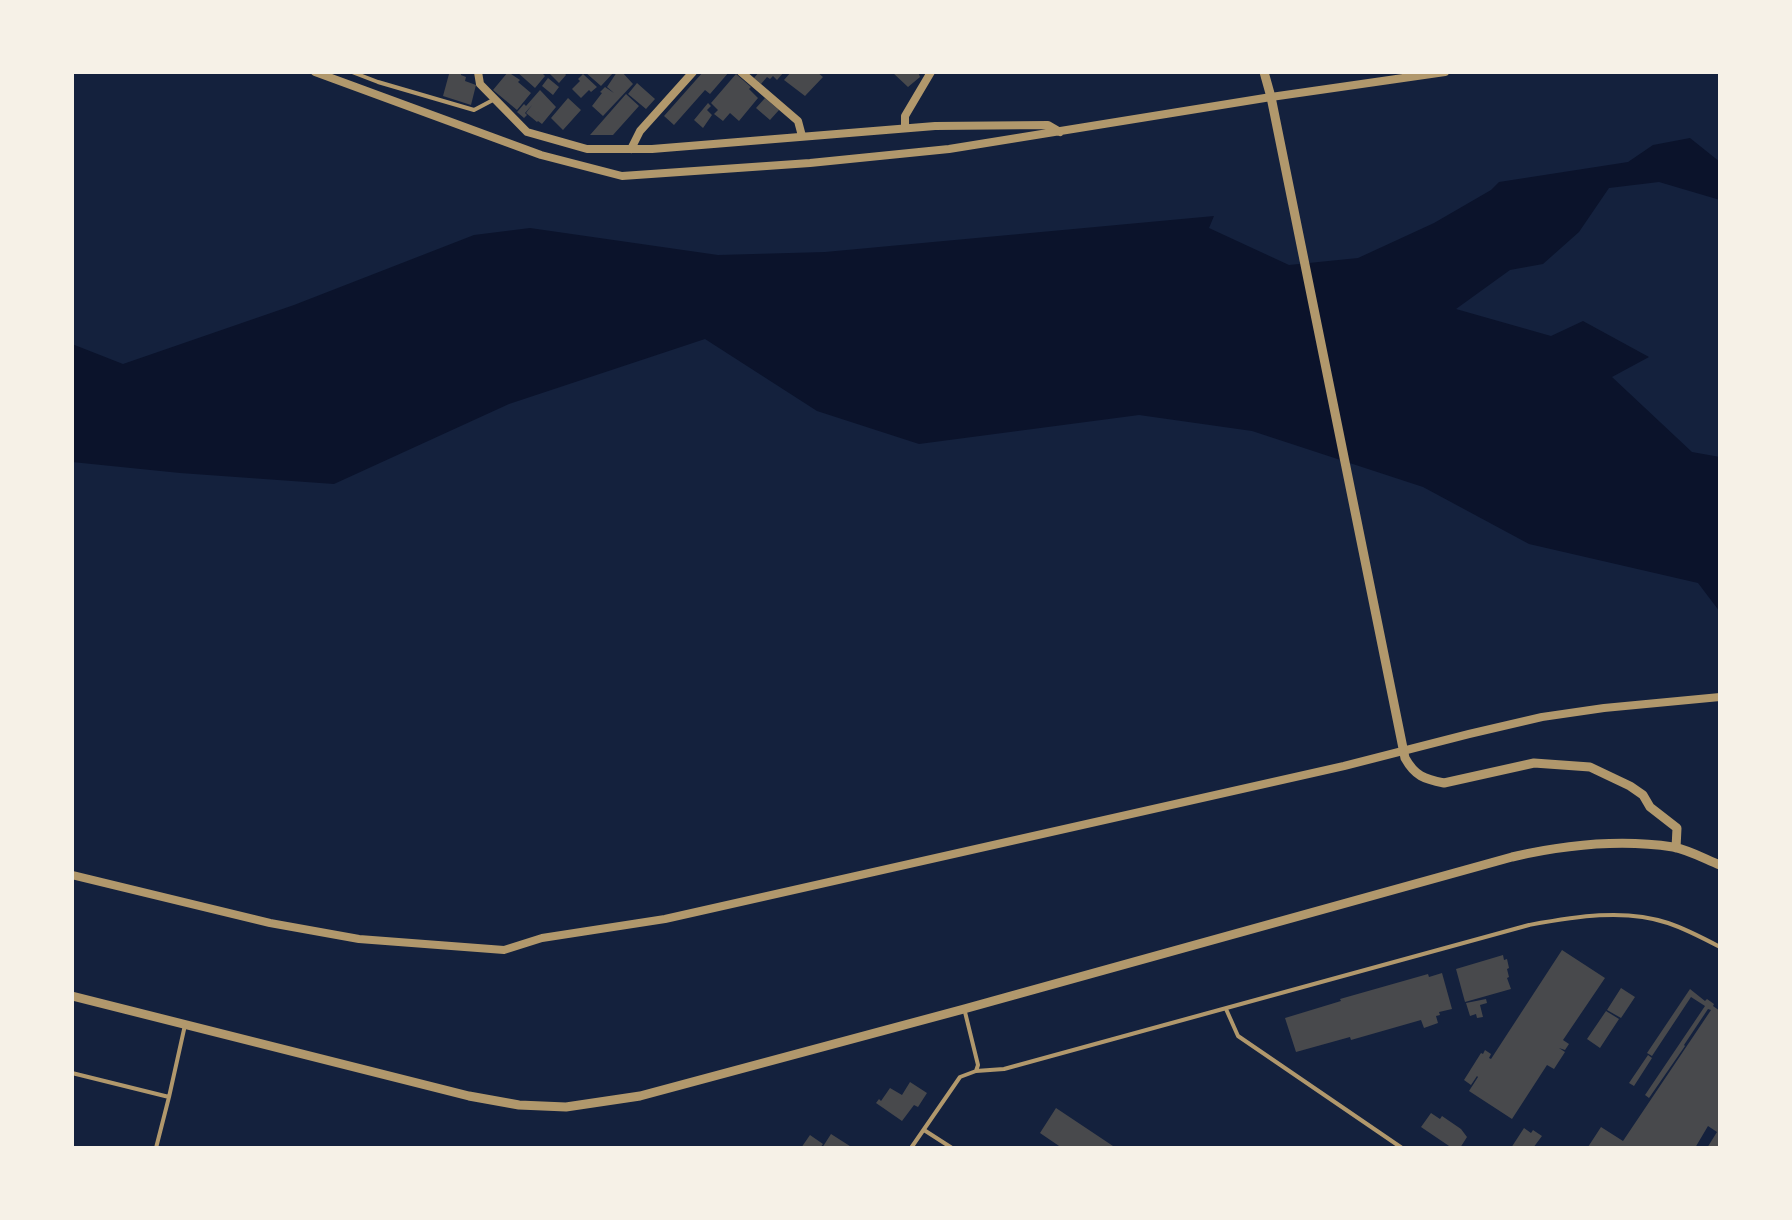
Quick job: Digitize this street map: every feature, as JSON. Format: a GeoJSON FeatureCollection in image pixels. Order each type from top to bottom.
{"type":"FeatureCollection","features":[{"type":"Feature","properties":{"kind":"street"},"geometry":{"type":"LineString","coordinates":[[315,72],[541,155],[622,176],[949,149],[1445,72]]}},
{"type":"Feature","properties":{"kind":"street"},"geometry":{"type":"LineString","coordinates":[[478,72],[480,84],[527,132],[587,149],[652,149],[935,126],[1048,125],[1060,132]]}},
{"type":"Feature","properties":{"kind":"street"},"geometry":{"type":"LineString","coordinates":[[631,149],[640,131],[693,72]]}},
{"type":"Feature","properties":{"kind":"street"},"geometry":{"type":"LineString","coordinates":[[741,72],[798,121],[802,136]]}},
{"type":"Feature","properties":{"kind":"street"},"geometry":{"type":"LineString","coordinates":[[905,128],[905,116],[931,72]]}},
{"type":"Feature","properties":{"kind":"street"},"geometry":{"type":"LineString","coordinates":[[1264,72],[1314,306],[1401,747],[1412,770],[1429,780],[1444,783],[1534,763],[1590,767],[1643,795],[1650,807],[1677,828],[1676,848]]}},
{"type":"Feature","properties":{"kind":"street"},"geometry":{"type":"LineString","coordinates":[[72,875],[270,923],[359,939],[504,950],[542,938],[665,919],[1344,766],[1401,747],[1542,717],[1720,697]]}},
{"type":"Feature","properties":{"kind":"street"},"geometry":{"type":"LineString","coordinates":[[72,996],[469,1096],[519,1105],[566,1107],[640,1096],[1512,857],[1571,846],[1644,845],[1676,848],[1720,865]]}},
{"type":"Feature","properties":{"kind":"lane"},"geometry":{"type":"LineString","coordinates":[[352,72],[474,110],[495,99]]}},
{"type":"Feature","properties":{"kind":"lane"},"geometry":{"type":"LineString","coordinates":[[911,1148],[960,1077],[976,1071],[1004,1069],[1515,929],[1576,917],[1627,916],[1665,922],[1720,947]]}},
{"type":"Feature","properties":{"kind":"lane"},"geometry":{"type":"LineString","coordinates":[[964,1009],[978,1065],[976,1071]]}},
{"type":"Feature","properties":{"kind":"lane"},"geometry":{"type":"LineString","coordinates":[[1226,1009],[1238,1036],[1402,1148]]}},
{"type":"Feature","properties":{"kind":"lane"},"geometry":{"type":"LineString","coordinates":[[156,1148],[186,1024]]}},
{"type":"Feature","properties":{"kind":"lane"},"geometry":{"type":"LineString","coordinates":[[72,1073],[169,1097]]}},
{"type":"Feature","properties":{"kind":"lane"},"geometry":{"type":"LineString","coordinates":[[924,1130],[952,1148]]}},
{"type":"Feature","properties":{"kind":"water"},"geometry":{"type":"Polygon","coordinates":[[[1690,138],[1720,162],[1720,200],[1659,182],[1609,188],[1579,232],[1543,264],[1510,270],[1456,309],[1551,336],[1583,321],[1649,357],[1612,377],[1692,452],[1720,457],[1720,612],[1698,583],[1529,544],[1423,487],[1252,431],[1139,415],[919,444],[817,411],[705,339],[509,404],[334,484],[72,462],[72,344],[123,364],[294,305],[474,235],[530,228],[718,255],[825,252],[1214,216],[1209,228],[1289,265],[1358,258],[1434,223],[1491,190],[1499,182],[1628,162],[1653,145],[1690,138]]]}},
{"type":"Feature","properties":{"kind":"building"},"geometry":{"type":"Polygon","coordinates":[[[451,72],[461,74],[466,77],[465,81],[476,85],[471,105],[443,96],[451,72]]]}},
{"type":"Feature","properties":{"kind":"building"},"geometry":{"type":"Polygon","coordinates":[[[508,72],[531,93],[517,110],[493,90],[508,72]]]}},
{"type":"Feature","properties":{"kind":"building"},"geometry":{"type":"Polygon","coordinates":[[[517,72],[541,72],[545,76],[535,88],[517,72]]]}},
{"type":"Feature","properties":{"kind":"building"},"geometry":{"type":"Polygon","coordinates":[[[548,72],[564,72],[566,75],[559,83],[548,72]]]}},
{"type":"Feature","properties":{"kind":"building"},"geometry":{"type":"Polygon","coordinates":[[[585,72],[614,72],[601,86],[585,72]]]}},
{"type":"Feature","properties":{"kind":"building"},"geometry":{"type":"Polygon","coordinates":[[[617,72],[622,72],[633,84],[603,116],[592,106],[605,87],[614,93],[607,87],[617,72]]]}},
{"type":"Feature","properties":{"kind":"building"},"geometry":{"type":"Polygon","coordinates":[[[703,72],[729,72],[710,94],[705,90],[674,125],[664,116],[703,72]]]}},
{"type":"Feature","properties":{"kind":"building"},"geometry":{"type":"Polygon","coordinates":[[[759,72],[784,72],[777,80],[773,76],[770,79],[767,77],[761,84],[754,78],[759,72]]]}},
{"type":"Feature","properties":{"kind":"building"},"geometry":{"type":"Polygon","coordinates":[[[791,72],[817,72],[823,77],[805,96],[784,80],[791,72]]]}},
{"type":"Feature","properties":{"kind":"building"},"geometry":{"type":"Polygon","coordinates":[[[892,72],[918,72],[920,77],[908,87],[892,72]]]}},
{"type":"Feature","properties":{"kind":"building"},"geometry":{"type":"Polygon","coordinates":[[[583,74],[597,87],[581,98],[572,89],[583,74]]]}},
{"type":"Feature","properties":{"kind":"building"},"geometry":{"type":"Polygon","coordinates":[[[736,74],[758,98],[739,121],[730,113],[723,121],[714,114],[718,110],[711,103],[736,74]]]}},
{"type":"Feature","properties":{"kind":"building"},"geometry":{"type":"Polygon","coordinates":[[[548,78],[559,87],[553,95],[542,86],[548,78]]]}},
{"type":"Feature","properties":{"kind":"building"},"geometry":{"type":"Polygon","coordinates":[[[637,83],[655,99],[646,109],[628,94],[637,83]]]}},
{"type":"Feature","properties":{"kind":"building"},"geometry":{"type":"Polygon","coordinates":[[[540,90],[556,107],[542,124],[526,113],[532,105],[525,113],[524,118],[517,112],[540,90]]]}},
{"type":"Feature","properties":{"kind":"building"},"geometry":{"type":"Polygon","coordinates":[[[626,94],[639,106],[613,135],[590,135],[626,94]]]}},
{"type":"Feature","properties":{"kind":"building"},"geometry":{"type":"Polygon","coordinates":[[[568,98],[581,110],[563,130],[551,118],[568,98]]]}},
{"type":"Feature","properties":{"kind":"building"},"geometry":{"type":"Polygon","coordinates":[[[765,98],[779,110],[770,120],[756,108],[765,98]]]}},
{"type":"Feature","properties":{"kind":"building"},"geometry":{"type":"Polygon","coordinates":[[[708,103],[711,106],[707,110],[712,115],[703,128],[694,120],[708,103]]]}},
{"type":"Feature","properties":{"kind":"building"},"geometry":{"type":"Polygon","coordinates":[[[1562,950],[1605,978],[1563,1040],[1569,1044],[1565,1050],[1559,1048],[1565,1052],[1554,1069],[1547,1065],[1512,1119],[1469,1091],[1477,1076],[1471,1085],[1464,1080],[1481,1053],[1485,1050],[1491,1054],[1491,1059],[1562,950]]]}},
{"type":"Feature","properties":{"kind":"building"},"geometry":{"type":"Polygon","coordinates":[[[1503,955],[1504,960],[1507,959],[1507,978],[1511,989],[1465,1002],[1456,969],[1503,955]]]}},
{"type":"Feature","properties":{"kind":"building"},"geometry":{"type":"Polygon","coordinates":[[[1442,973],[1452,1009],[1439,1012],[1440,1015],[1436,1016],[1438,1023],[1424,1028],[1421,1020],[1296,1052],[1285,1018],[1340,999],[1428,974],[1429,977],[1442,973]]]}},
{"type":"Feature","properties":{"kind":"building"},"geometry":{"type":"Polygon","coordinates":[[[1621,988],[1635,997],[1621,1018],[1607,1010],[1621,988]]]}},
{"type":"Feature","properties":{"kind":"building"},"geometry":{"type":"Polygon","coordinates":[[[1690,989],[1720,1011],[1720,1148],[1707,1148],[1717,1132],[1708,1126],[1695,1148],[1588,1147],[1601,1127],[1623,1141],[1711,1010],[1708,1009],[1649,1098],[1645,1095],[1705,1006],[1691,997],[1652,1056],[1647,1053],[1690,989]]]}},
{"type":"Feature","properties":{"kind":"building"},"geometry":{"type":"Polygon","coordinates":[[[1486,999],[1487,1003],[1480,1005],[1483,1017],[1477,1018],[1476,1014],[1470,1016],[1466,1003],[1486,999]]]}},
{"type":"Feature","properties":{"kind":"building"},"geometry":{"type":"Polygon","coordinates":[[[1606,1011],[1619,1019],[1600,1048],[1587,1039],[1606,1011]]]}},
{"type":"Feature","properties":{"kind":"building"},"geometry":{"type":"Polygon","coordinates":[[[1648,1055],[1652,1058],[1634,1086],[1629,1083],[1648,1055]]]}},
{"type":"Feature","properties":{"kind":"building"},"geometry":{"type":"Polygon","coordinates":[[[910,1082],[927,1093],[918,1107],[914,1105],[902,1121],[876,1103],[890,1088],[902,1095],[910,1082]]]}},
{"type":"Feature","properties":{"kind":"building"},"geometry":{"type":"Polygon","coordinates":[[[1056,1108],[1116,1148],[1062,1148],[1040,1133],[1056,1108]]]}},
{"type":"Feature","properties":{"kind":"building"},"geometry":{"type":"Polygon","coordinates":[[[1431,1113],[1440,1119],[1442,1116],[1461,1129],[1467,1137],[1460,1148],[1452,1148],[1421,1127],[1431,1113]]]}},
{"type":"Feature","properties":{"kind":"building"},"geometry":{"type":"Polygon","coordinates":[[[1524,1128],[1542,1136],[1533,1148],[1511,1148],[1524,1128]]]}},
{"type":"Feature","properties":{"kind":"building"},"geometry":{"type":"Polygon","coordinates":[[[831,1134],[853,1148],[822,1148],[831,1134]]]}},
{"type":"Feature","properties":{"kind":"building"},"geometry":{"type":"Polygon","coordinates":[[[810,1135],[823,1144],[820,1148],[801,1148],[810,1135]]]}}]}
